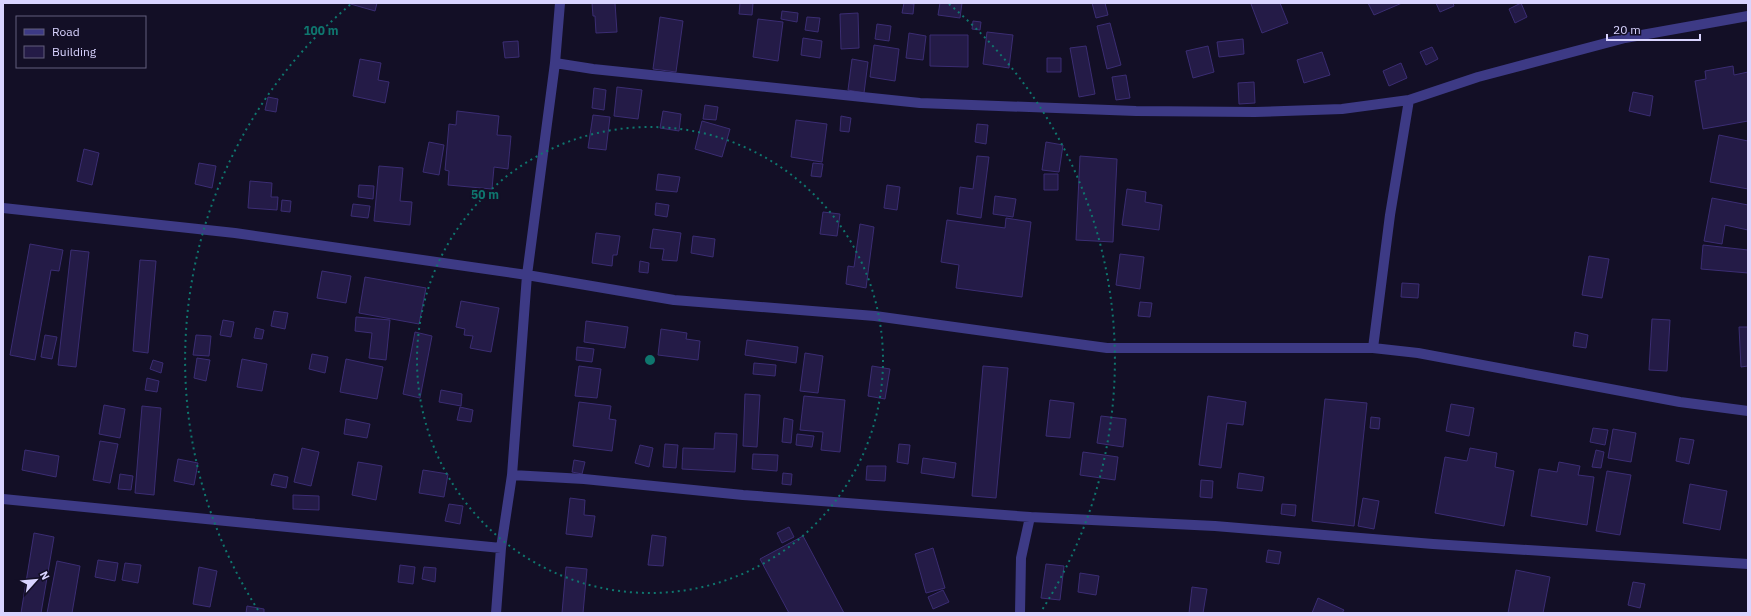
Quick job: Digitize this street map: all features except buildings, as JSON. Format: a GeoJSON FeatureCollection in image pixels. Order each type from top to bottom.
{"type":"FeatureCollection","features":[{"type":"Feature","properties":{"kind":"street"},"geometry":{"type":"LineString","coordinates":[[496,613],[501,548],[512,475],[527,275],[555,63],[560,3]]}},
{"type":"Feature","properties":{"kind":"street"},"geometry":{"type":"LineString","coordinates":[[555,63],[593,69],[920,103],[1136,111],[1255,112],[1342,109],[1410,100],[1478,77],[1625,38],[1748,16]]}},
{"type":"Feature","properties":{"kind":"street"},"geometry":{"type":"LineString","coordinates":[[1373,348],[1390,215],[1410,100]]}},
{"type":"Feature","properties":{"kind":"street"},"geometry":{"type":"LineString","coordinates":[[3,208],[235,233],[527,275],[674,300],[875,316],[1107,348],[1373,348],[1418,353],[1680,402],[1748,411]]}},
{"type":"Feature","properties":{"kind":"street"},"geometry":{"type":"LineString","coordinates":[[512,475],[584,479],[742,495],[1030,517],[1215,526],[1433,544],[1748,564]]}},
{"type":"Feature","properties":{"kind":"street"},"geometry":{"type":"LineString","coordinates":[[3,499],[501,548]]}},
{"type":"Feature","properties":{"kind":"street"},"geometry":{"type":"LineString","coordinates":[[1020,613],[1021,558],[1030,517]]}}]}
